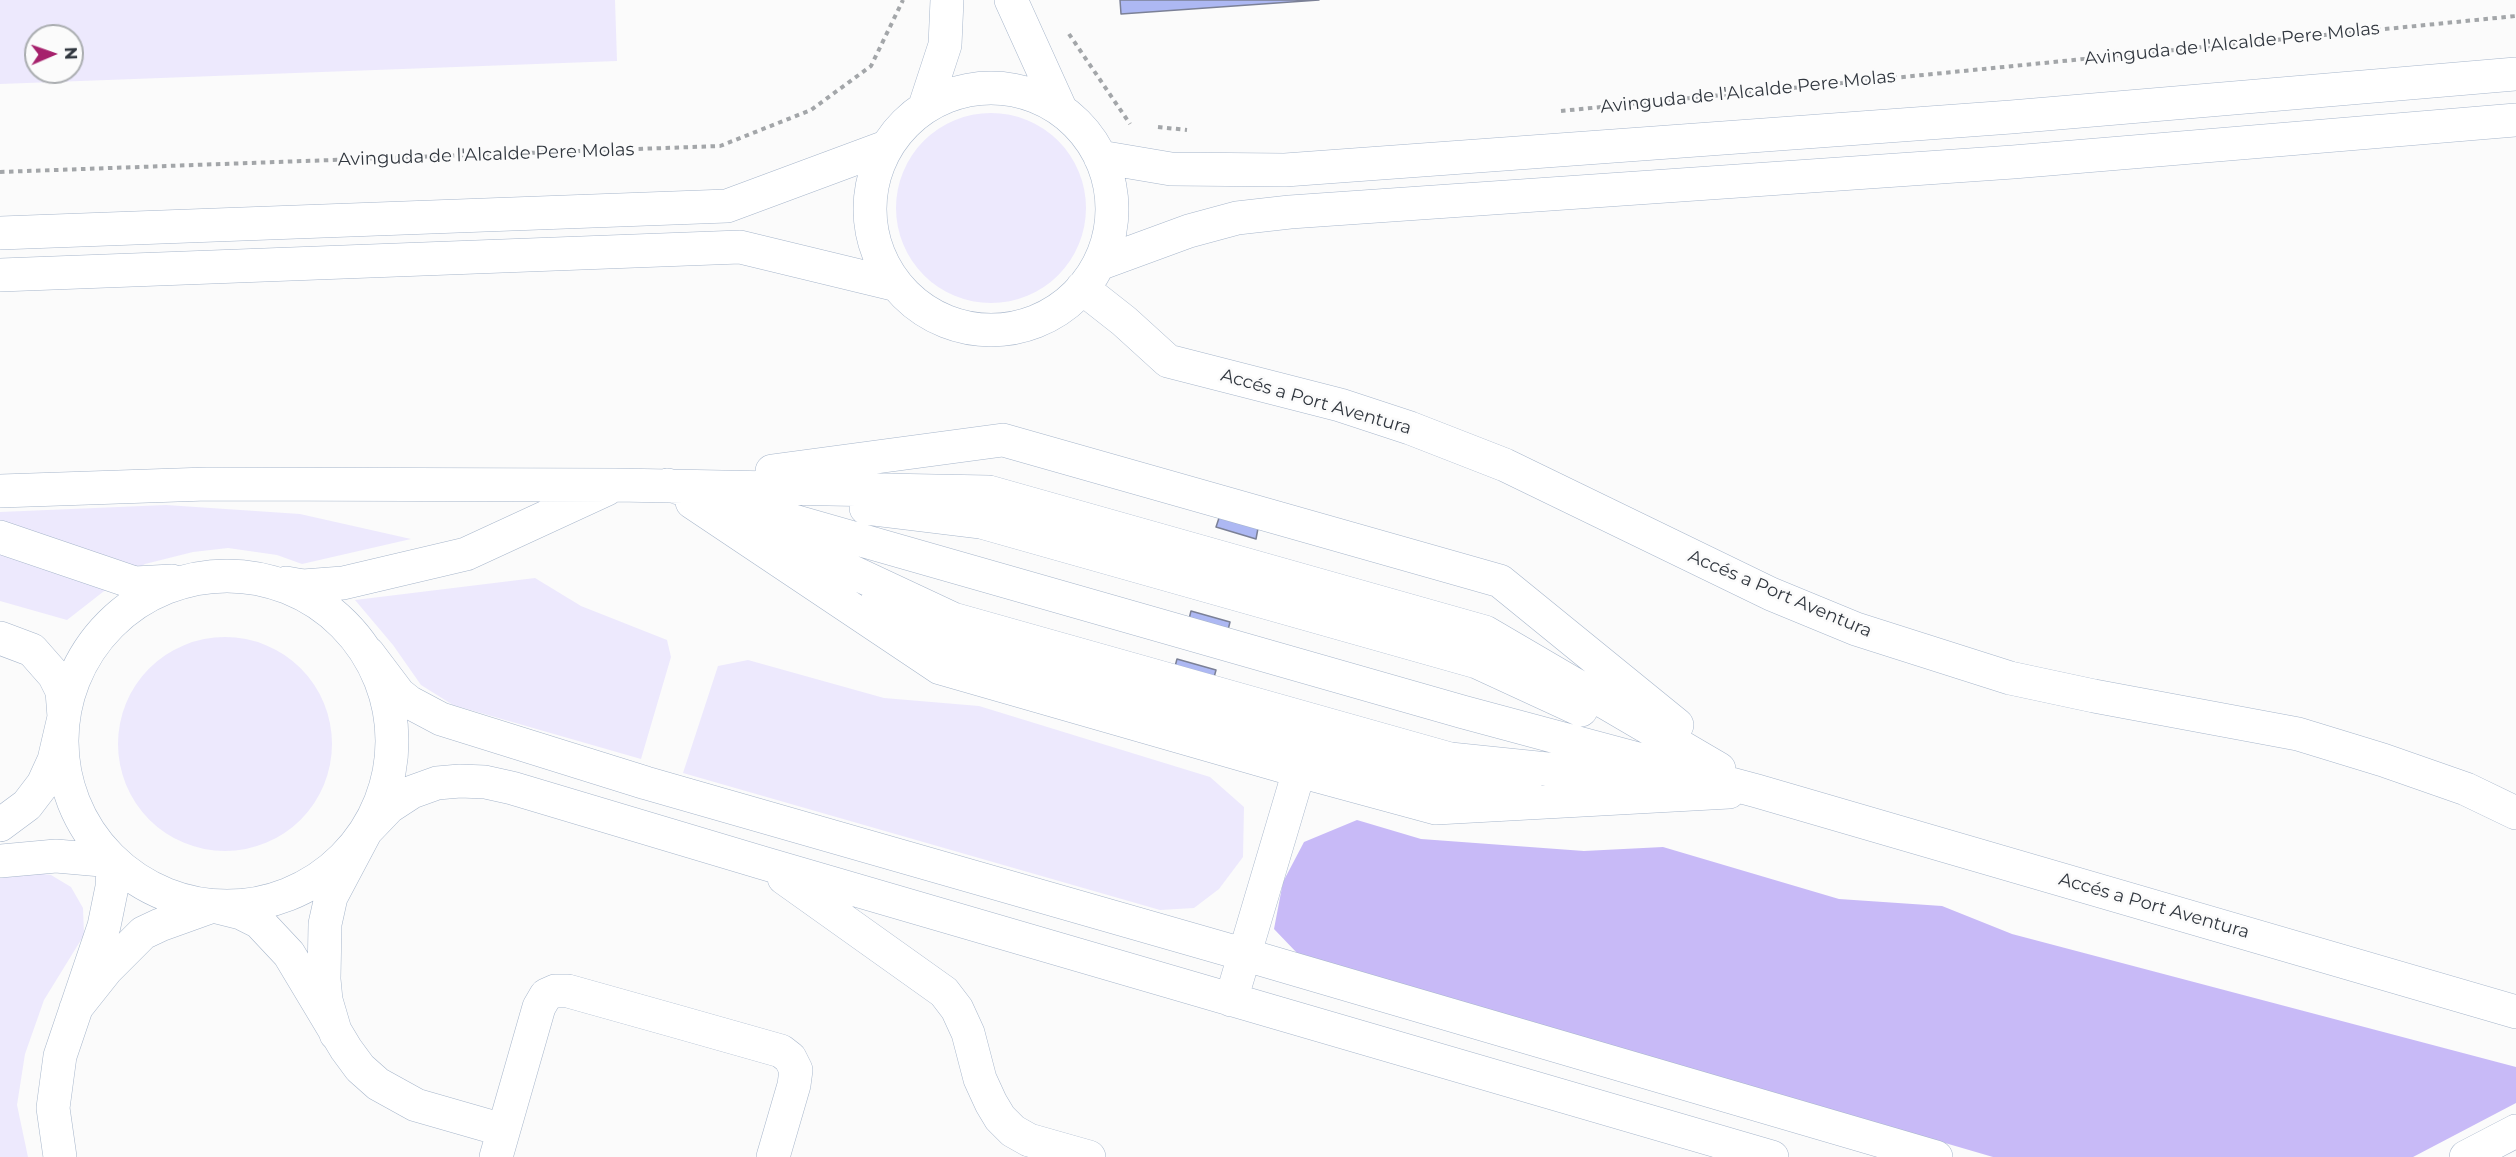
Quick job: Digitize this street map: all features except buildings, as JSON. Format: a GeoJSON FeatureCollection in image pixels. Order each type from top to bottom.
{"type":"FeatureCollection","features":[{"type":"Feature","properties":{"kind":"street"},"geometry":{"type":"LineString","coordinates":[[925,106],[945,45],[947,0]]}},
{"type":"Feature","properties":{"kind":"street"},"geometry":{"type":"LineString","coordinates":[[1011,0],[1060,108]]}},
{"type":"Feature","properties":{"kind":"street"},"geometry":{"type":"LineString","coordinates":[[1100,157],[1171,169],[1285,170],[2011,117],[2516,74]]}},
{"type":"Feature","properties":{"kind":"street"},"geometry":{"type":"LineString","coordinates":[[993,87],[1028,93],[1060,108],[1077,122],[1100,157],[1108,177],[1112,199],[1109,232],[1091,276],[1060,309],[1042,319],[1004,330],[984,330],[945,321],[927,312],[897,285],[877,249],[870,207],[872,186],[886,147],[897,131],[925,106],[958,92],[993,87]]}},
{"type":"Feature","properties":{"kind":"street"},"geometry":{"type":"LineString","coordinates":[[1091,276],[1189,231],[1227,221],[1290,212],[2013,162],[2516,120]]}},
{"type":"Feature","properties":{"kind":"street"},"geometry":{"type":"LineString","coordinates":[[0,233],[727,206],[886,147]]}},
{"type":"Feature","properties":{"kind":"street"},"geometry":{"type":"LineString","coordinates":[[0,275],[740,247],[897,285]]}},
{"type":"Feature","properties":{"kind":"street","name":"Accés a Port Aventura"},"geometry":{"type":"LineString","coordinates":[[1091,276],[1124,321],[1168,361],[1340,405],[1410,428],[1484,457],[1771,594],[1856,629],[2010,678],[2298,734],[2466,789],[2516,813]]}},
{"type":"Feature","properties":{"kind":"street"},"geometry":{"type":"LineString","coordinates":[[0,491],[207,484],[668,485],[994,474],[1490,614],[1757,791]]}},
{"type":"Feature","properties":{"kind":"street"},"geometry":{"type":"LineString","coordinates":[[0,537],[135,583],[198,577],[250,576],[303,586],[321,586],[466,554],[616,485]]}},
{"type":"Feature","properties":{"kind":"street"},"geometry":{"type":"LineString","coordinates":[[668,485],[940,668],[1299,771],[1436,808],[1757,791]]}},
{"type":"Feature","properties":{"kind":"street"},"geometry":{"type":"LineString","coordinates":[[668,485],[1440,706],[1757,791]]}},
{"type":"Feature","properties":{"kind":"street"},"geometry":{"type":"LineString","coordinates":[[668,485],[981,522],[1477,662],[1757,791]]}},
{"type":"Feature","properties":{"kind":"street"},"geometry":{"type":"LineString","coordinates":[[668,485],[947,641],[1443,782],[1757,791]]}},
{"type":"Feature","properties":{"kind":"street"},"geometry":{"type":"LineString","coordinates":[[250,576],[296,590],[336,616],[399,694],[441,719],[646,783],[1936,1157]]}},
{"type":"Feature","properties":{"kind":"street"},"geometry":{"type":"LineString","coordinates":[[0,825],[27,805],[43,784],[54,760],[63,717],[79,668],[108,625],[149,594],[198,577]]}},
{"type":"Feature","properties":{"kind":"street"},"geometry":{"type":"LineString","coordinates":[[0,638],[32,650],[54,675],[62,691],[64,769],[81,819],[113,861],[142,884],[176,899],[241,913],[259,922],[289,954],[336,1034],[360,1068],[378,1084],[396,1096],[500,1143],[539,1007],[546,995],[555,991],[568,991],[781,1051],[790,1058],[796,1070],[794,1085],[773,1157]]}},
{"type":"Feature","properties":{"kind":"street"},"geometry":{"type":"LineString","coordinates":[[336,1034],[326,1000],[325,924],[331,897],[386,789],[393,742],[386,696],[368,653]]}},
{"type":"Feature","properties":{"kind":"street"},"geometry":{"type":"LineString","coordinates":[[1231,1000],[1299,771]]}},
{"type":"Feature","properties":{"kind":"street"},"geometry":{"type":"LineString","coordinates":[[76,1008],[107,969],[143,933],[213,906],[257,904],[300,890],[337,865],[389,807],[412,792],[437,783],[485,782],[1772,1157]]}},
{"type":"Feature","properties":{"kind":"street","name":"Accés a Port Aventura"},"geometry":{"type":"LineString","coordinates":[[1757,791],[2516,1012]]}},
{"type":"Feature","properties":{"kind":"street"},"geometry":{"type":"LineString","coordinates":[[0,861],[56,856],[113,861]]}},
{"type":"Feature","properties":{"kind":"street"},"geometry":{"type":"LineString","coordinates":[[60,1157],[53,1108],[55,1080],[60,1056],[104,926],[112,887],[113,861]]}},
{"type":"Feature","properties":{"kind":"street"},"geometry":{"type":"LineString","coordinates":[[763,863],[944,992],[957,1009],[968,1033],[980,1079],[991,1103],[1000,1118],[1013,1131],[1029,1140],[1089,1157]]}},
{"type":"Feature","properties":{"kind":"street"},"geometry":{"type":"LineString","coordinates":[[2466,1157],[2516,1131]]}},
{"type":"Feature","properties":{"kind":"street"},"geometry":{"type":"LineString","coordinates":[[2488,1157],[2516,1131]]}},
{"type":"Feature","properties":{"kind":"path","name":"Avinguda de l'Alcalde Pere Molas"},"geometry":{"type":"LineString","coordinates":[[0,172],[720,146],[811,110],[871,66],[903,0],[910,0]]}},
{"type":"Feature","properties":{"kind":"path","name":"Avinguda de l'Alcalde Pere Molas"},"geometry":{"type":"LineString","coordinates":[[1550,112],[2516,16]]}},
{"type":"Feature","properties":{"kind":"path"},"geometry":{"type":"LineString","coordinates":[[1065,29],[1130,124],[1141,126]]}},
{"type":"Feature","properties":{"kind":"path"},"geometry":{"type":"LineString","coordinates":[[1152,127],[1197,131]]}},
{"type":"Feature","properties":{"kind":"shaded area"},"geometry":{"type":"Polygon","coordinates":[[[0,0],[615,0],[617,61],[84,81],[84,24],[24,24],[24,83],[0,84],[0,0]]]}},
{"type":"Feature","properties":{"kind":"shaded area"},"geometry":{"type":"Polygon","coordinates":[[[991,113],[1018,117],[1044,129],[1058,141],[1070,155],[1082,181],[1086,208],[1082,235],[1070,261],[1058,275],[1044,287],[1018,299],[991,303],[964,299],[938,287],[924,275],[912,261],[900,235],[896,208],[900,181],[912,155],[924,141],[938,129],[964,117],[991,113]]]}},
{"type":"Feature","properties":{"kind":"shaded area"},"geometry":{"type":"Polygon","coordinates":[[[166,505],[300,514],[411,539],[302,564],[277,555],[228,548],[193,552],[145,564],[117,581],[67,620],[0,601],[0,512],[166,505]]]}},
{"type":"Feature","properties":{"kind":"shaded area"},"geometry":{"type":"Polygon","coordinates":[[[535,578],[581,606],[667,640],[671,657],[641,759],[453,705],[421,685],[393,645],[355,600],[535,578]]]}},
{"type":"Feature","properties":{"kind":"shaded area"},"geometry":{"type":"Polygon","coordinates":[[[214,637],[236,637],[256,641],[276,649],[301,668],[320,693],[328,713],[332,744],[328,775],[320,795],[301,820],[276,839],[256,847],[236,851],[214,851],[194,847],[174,839],[142,812],[130,795],[122,775],[118,755],[118,733],[122,713],[130,693],[157,661],[174,649],[194,641],[214,637]]]}},
{"type":"Feature","properties":{"kind":"shaded area"},"geometry":{"type":"Polygon","coordinates":[[[748,660],[884,698],[979,706],[1210,777],[1244,807],[1243,857],[1219,889],[1194,908],[1160,910],[683,773],[718,666],[748,660]]]}},
{"type":"Feature","properties":{"kind":"shaded area"},"geometry":{"type":"Polygon","coordinates":[[[1357,820],[1421,839],[1584,851],[1663,847],[1839,899],[1942,906],[2012,934],[2516,1067],[2516,1103],[2413,1157],[1993,1157],[1298,954],[1274,929],[1283,882],[1304,842],[1357,820]]]}},
{"type":"Feature","properties":{"kind":"shaded area"},"geometry":{"type":"Polygon","coordinates":[[[24,871],[51,875],[71,887],[83,908],[84,935],[44,1000],[25,1054],[17,1105],[28,1157],[0,1157],[0,873],[24,871]]]}}]}
